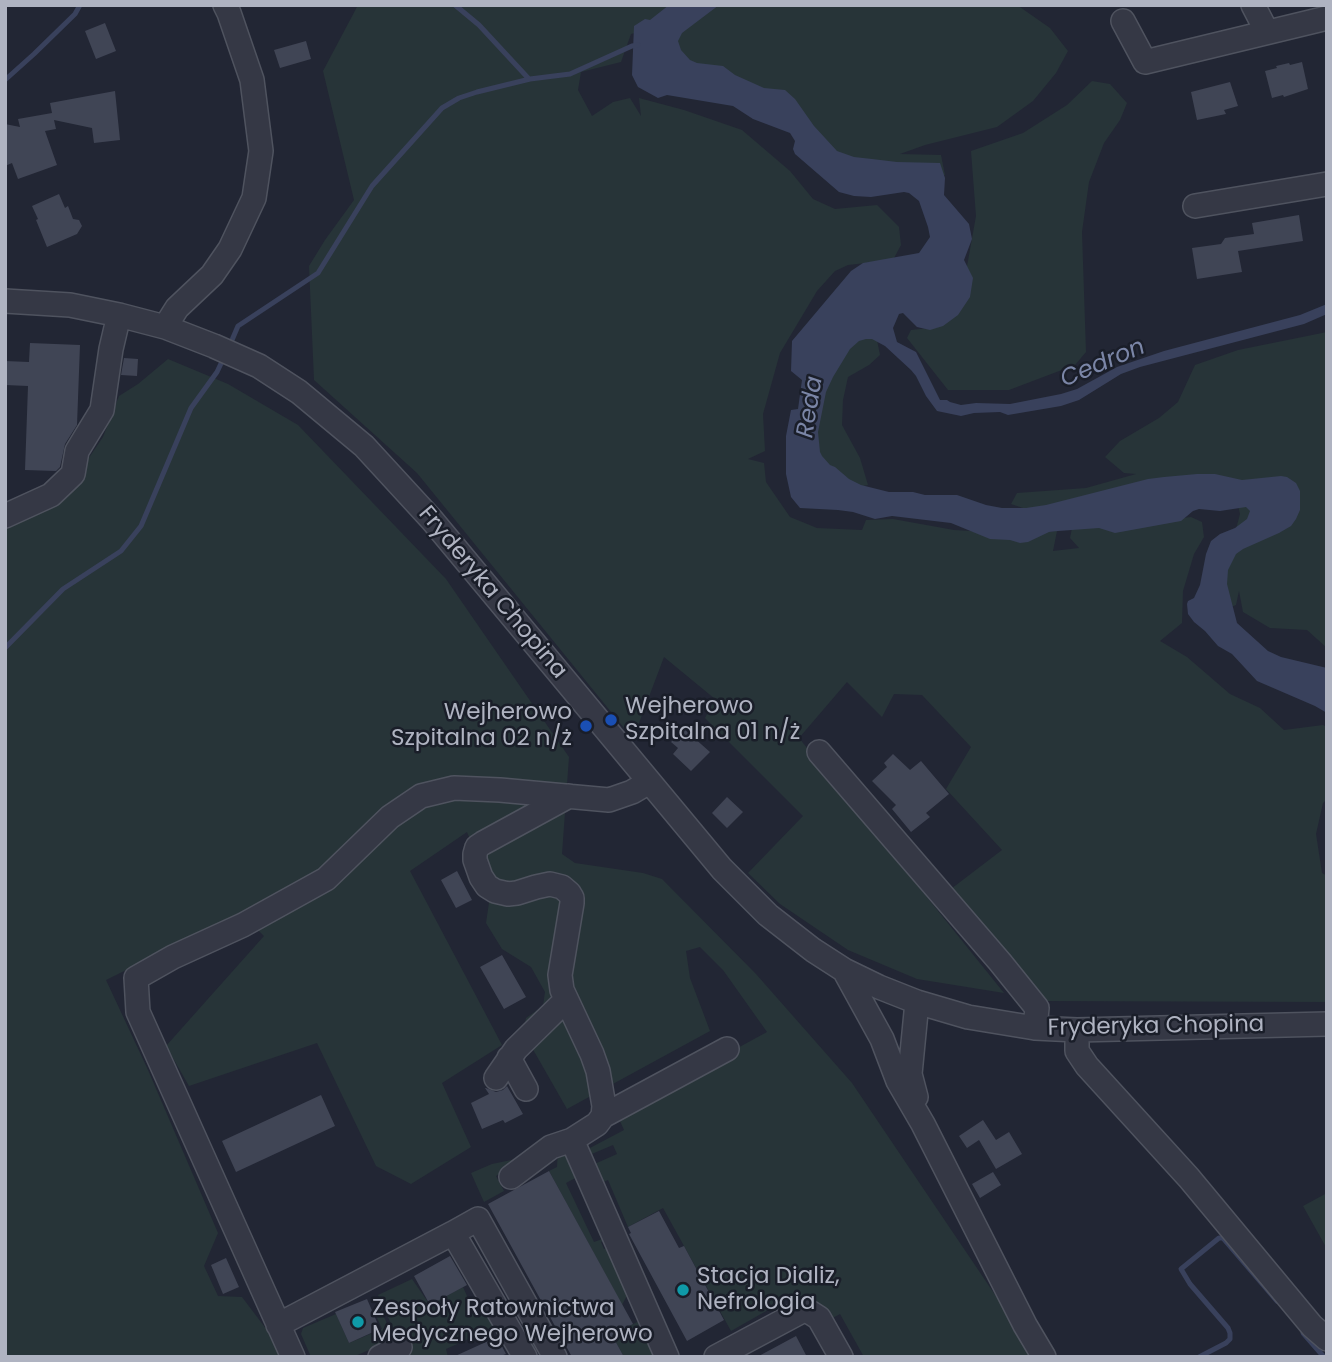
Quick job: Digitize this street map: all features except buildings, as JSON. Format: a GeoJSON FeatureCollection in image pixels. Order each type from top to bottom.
{"type":"FeatureCollection","features":[{"type":"Feature","properties":{"kind":"street"},"geometry":{"type":"LineString","coordinates":[[165,327],[177,308],[212,275],[230,249],[254,198],[261,151],[252,79],[225,5]]}},
{"type":"Feature","properties":{"kind":"street"},"geometry":{"type":"LineString","coordinates":[[1253,5],[1267,32]]}},
{"type":"Feature","properties":{"kind":"street"},"geometry":{"type":"LineString","coordinates":[[1123,22],[1145,62],[1327,18]]}},
{"type":"Feature","properties":{"kind":"street"},"geometry":{"type":"LineString","coordinates":[[1195,206],[1327,184]]}},
{"type":"Feature","properties":{"kind":"street","name":"Fryderyka Chopina"},"geometry":{"type":"LineString","coordinates":[[5,301],[70,305],[165,327],[259,366],[299,392],[364,446],[432,520],[722,869],[768,915],[844,970],[917,1002],[968,1017],[1035,1028],[1077,1030],[1327,1024]]}},
{"type":"Feature","properties":{"kind":"street"},"geometry":{"type":"LineString","coordinates":[[5,516],[51,495],[73,474],[77,451],[102,410],[119,315]]}},
{"type":"Feature","properties":{"kind":"street"},"geometry":{"type":"LineString","coordinates":[[819,752],[1037,1008],[1035,1028]]}},
{"type":"Feature","properties":{"kind":"street"},"geometry":{"type":"LineString","coordinates":[[293,1357],[138,1012],[136,978],[173,957],[243,925],[326,879],[390,817],[421,796],[454,788],[609,800],[632,792],[649,782]]}},
{"type":"Feature","properties":{"kind":"street"},"geometry":{"type":"LineString","coordinates":[[569,796],[483,842],[475,853],[477,870],[487,886],[495,891],[517,893],[550,884],[562,887],[569,893],[572,904],[560,975],[562,990],[598,1071],[603,1116]]}},
{"type":"Feature","properties":{"kind":"street"},"geometry":{"type":"LineString","coordinates":[[844,970],[882,1039],[898,1081],[1044,1357]]}},
{"type":"Feature","properties":{"kind":"street"},"geometry":{"type":"LineString","coordinates":[[496,1077],[516,1049],[566,1000]]}},
{"type":"Feature","properties":{"kind":"street"},"geometry":{"type":"LineString","coordinates":[[882,1039],[917,1002]]}},
{"type":"Feature","properties":{"kind":"street"},"geometry":{"type":"LineString","coordinates":[[917,1002],[910,1074],[923,1124]]}},
{"type":"Feature","properties":{"kind":"street"},"geometry":{"type":"LineString","coordinates":[[1077,1030],[1077,1051],[1087,1066],[1189,1178],[1312,1326],[1327,1339]]}},
{"type":"Feature","properties":{"kind":"street"},"geometry":{"type":"LineString","coordinates":[[511,1177],[551,1147],[572,1140],[597,1124],[603,1116],[727,1049]]}},
{"type":"Feature","properties":{"kind":"street"},"geometry":{"type":"LineString","coordinates":[[509,1058],[526,1089]]}},
{"type":"Feature","properties":{"kind":"street"},"geometry":{"type":"LineString","coordinates":[[572,1140],[667,1357]]}},
{"type":"Feature","properties":{"kind":"street"},"geometry":{"type":"LineString","coordinates":[[278,1325],[478,1219],[555,1357]]}},
{"type":"Feature","properties":{"kind":"street"},"geometry":{"type":"LineString","coordinates":[[453,1233],[525,1357]]}},
{"type":"Feature","properties":{"kind":"street"},"geometry":{"type":"LineString","coordinates":[[498,1311],[522,1297]]}},
{"type":"Feature","properties":{"kind":"street"},"geometry":{"type":"LineString","coordinates":[[716,1357],[794,1314],[808,1311],[819,1318],[841,1357]]}},
{"type":"Feature","properties":{"kind":"shaded area"},"geometry":{"type":"Polygon","coordinates":[[[358,5],[1017,5],[1050,28],[1068,51],[1056,73],[1033,101],[997,127],[900,154],[941,155],[945,175],[875,174],[683,65],[658,27],[631,34],[621,62],[581,72],[578,90],[592,116],[613,102],[630,98],[641,116],[639,98],[742,130],[790,171],[813,199],[835,209],[877,205],[899,227],[901,245],[893,260],[848,265],[835,271],[817,291],[780,353],[763,414],[765,451],[748,459],[764,463],[766,482],[790,517],[817,528],[862,530],[866,520],[893,519],[954,530],[1021,534],[1057,531],[1053,551],[1079,548],[1070,538],[1072,528],[1191,517],[1202,522],[1204,537],[1194,554],[1183,591],[1182,623],[1160,641],[1187,657],[1230,694],[1260,708],[1284,730],[1323,725],[1327,727],[1327,799],[1323,803],[1316,834],[1322,873],[1327,876],[1327,1002],[1038,1001],[947,892],[1002,850],[946,789],[971,747],[922,695],[894,694],[882,717],[847,682],[799,738],[1004,993],[917,979],[848,950],[780,904],[748,873],[803,816],[705,718],[715,699],[664,657],[633,739],[417,473],[314,380],[309,266],[354,200],[323,71],[358,5]]]}},
{"type":"Feature","properties":{"kind":"shaded area"},"geometry":{"type":"Polygon","coordinates":[[[1092,81],[1110,84],[1127,103],[1120,120],[1104,143],[1089,182],[1082,232],[1086,352],[1075,365],[1009,390],[948,390],[907,338],[911,330],[938,327],[959,311],[976,216],[971,151],[1023,133],[1067,105],[1092,81]]]}},
{"type":"Feature","properties":{"kind":"shaded area"},"geometry":{"type":"Polygon","coordinates":[[[871,310],[880,355],[848,377],[843,400],[842,425],[860,458],[868,485],[842,490],[810,484],[817,373],[871,310]]]}},
{"type":"Feature","properties":{"kind":"shaded area"},"geometry":{"type":"Polygon","coordinates":[[[1327,332],[1327,648],[1307,630],[1270,628],[1243,612],[1239,591],[1236,605],[1226,609],[1220,590],[1240,514],[1236,497],[1026,509],[1011,504],[1017,493],[1086,488],[1136,474],[1124,473],[1105,457],[1120,441],[1159,418],[1178,402],[1195,365],[1238,350],[1327,332]]]}},
{"type":"Feature","properties":{"kind":"shaded area"},"geometry":{"type":"Polygon","coordinates":[[[168,359],[228,384],[298,425],[446,579],[569,757],[562,854],[575,863],[643,873],[662,879],[756,974],[852,1083],[1010,1317],[1030,1357],[864,1357],[840,1314],[829,1320],[789,1298],[731,1331],[663,1208],[628,1227],[608,1180],[598,1184],[590,1166],[617,1154],[613,1145],[587,1156],[587,1153],[588,1149],[624,1130],[620,1121],[623,1113],[631,1106],[767,1032],[723,970],[700,947],[686,951],[690,978],[710,1031],[567,1109],[523,1032],[526,1018],[543,1006],[545,992],[531,967],[502,949],[486,923],[491,889],[467,832],[410,871],[502,1045],[442,1083],[471,1147],[411,1184],[376,1166],[317,1043],[189,1086],[166,1046],[264,936],[241,913],[106,980],[218,1233],[204,1266],[218,1296],[242,1297],[273,1338],[281,1357],[5,1357],[5,527],[59,502],[103,437],[119,396],[168,359]]]}},
{"type":"Feature","properties":{"kind":"shaded area"},"geometry":{"type":"Polygon","coordinates":[[[558,1150],[568,1154],[579,1176],[566,1183],[594,1242],[605,1238],[601,1242],[604,1249],[609,1247],[631,1288],[622,1305],[549,1171],[557,1167],[558,1150]]]}},
{"type":"Feature","properties":{"kind":"shaded area"},"geometry":{"type":"Polygon","coordinates":[[[516,1159],[517,1162],[496,1176],[504,1191],[484,1202],[471,1173],[492,1164],[516,1159]]]}},
{"type":"Feature","properties":{"kind":"shaded area"},"geometry":{"type":"Polygon","coordinates":[[[1327,1193],[1327,1249],[1303,1206],[1327,1193]]]}},
{"type":"Feature","properties":{"kind":"shaded area"},"geometry":{"type":"Polygon","coordinates":[[[412,1279],[430,1305],[463,1287],[475,1314],[489,1309],[494,1326],[446,1349],[448,1357],[406,1357],[378,1295],[412,1279]]]}},
{"type":"Feature","properties":{"kind":"shaded area"},"geometry":{"type":"Polygon","coordinates":[[[380,1308],[394,1339],[353,1357],[311,1357],[301,1334],[303,1328],[336,1314],[349,1343],[382,1329],[374,1311],[380,1308]]]}},
{"type":"Feature","properties":{"kind":"shaded area"},"geometry":{"type":"Polygon","coordinates":[[[639,1321],[660,1357],[624,1357],[612,1335],[639,1321]]]}},
{"type":"Feature","properties":{"kind":"water","name":"Reda"},"geometry":{"type":"Polygon","coordinates":[[[669,5],[719,5],[682,33],[678,41],[681,50],[697,63],[723,66],[735,75],[764,88],[785,90],[837,151],[854,157],[940,163],[945,178],[944,195],[969,224],[972,239],[964,260],[973,278],[970,297],[958,315],[943,326],[930,330],[917,327],[903,313],[899,314],[893,328],[897,342],[916,352],[940,400],[961,405],[1010,404],[1061,394],[1077,389],[1117,367],[1164,351],[1300,315],[1327,304],[1327,314],[1304,324],[1140,367],[1121,374],[1079,400],[1061,406],[1008,415],[1000,412],[961,416],[937,411],[911,370],[885,346],[866,339],[850,349],[833,377],[826,392],[818,432],[822,456],[830,465],[861,485],[889,492],[957,495],[1002,508],[1046,505],[1164,477],[1215,474],[1242,480],[1287,477],[1296,483],[1300,491],[1300,510],[1296,519],[1291,526],[1279,533],[1236,554],[1228,570],[1227,584],[1237,623],[1268,651],[1281,657],[1327,668],[1327,713],[1257,681],[1188,614],[1187,604],[1194,598],[1200,585],[1211,541],[1247,519],[1250,511],[1246,507],[1220,511],[1199,509],[1181,521],[1115,533],[1099,528],[1049,532],[1020,543],[990,539],[951,523],[892,516],[875,519],[853,512],[800,508],[791,497],[786,474],[786,436],[791,410],[798,409],[802,380],[791,371],[792,341],[851,271],[863,263],[919,253],[930,237],[928,227],[919,201],[909,193],[871,197],[839,192],[795,154],[795,141],[790,133],[753,119],[733,106],[667,95],[658,98],[638,87],[632,75],[634,26],[645,19],[650,20],[669,5]]]}},
{"type":"Feature","properties":{"kind":"waterway"},"geometry":{"type":"LineString","coordinates":[[5,80],[75,14],[80,5]]}},
{"type":"Feature","properties":{"kind":"waterway"},"geometry":{"type":"LineString","coordinates":[[455,5],[479,25],[529,79]]}},
{"type":"Feature","properties":{"kind":"waterway"},"geometry":{"type":"LineString","coordinates":[[229,347],[238,326],[318,273],[372,186],[442,108],[477,92],[530,79],[570,74],[638,45]]}},
{"type":"Feature","properties":{"kind":"waterway"},"geometry":{"type":"LineString","coordinates":[[5,648],[63,589],[121,551],[141,526],[191,408],[217,372],[225,355]]}},
{"type":"Feature","properties":{"kind":"waterway"},"geometry":{"type":"LineString","coordinates":[[1199,1357],[1226,1343],[1230,1339],[1230,1333],[1181,1269],[1219,1238],[1223,1238],[1277,1301]]}},
{"type":"Feature","properties":{"kind":"waterway"},"geometry":{"type":"LineString","coordinates":[[1303,1333],[1324,1357]]}},
{"type":"Feature","properties":{"kind":"place","name":"Wejherowo Szpitalna 01 n/ż"},"geometry":{"type":"Point","coordinates":[611,720]}},
{"type":"Feature","properties":{"kind":"place","name":"Wejherowo Szpitalna 02 n/ż"},"geometry":{"type":"Point","coordinates":[586,726]}},
{"type":"Feature","properties":{"kind":"place","name":"Stacja Dializ, Nefrologia"},"geometry":{"type":"Point","coordinates":[683,1290]}},
{"type":"Feature","properties":{"kind":"place","name":"Zespoły Ratownictwa Medycznego Wejherowo"},"geometry":{"type":"Point","coordinates":[358,1322]}},
{"type":"Feature","properties":{"kind":"water label","name":"Cedron"},"geometry":{"type":"Point","coordinates":[1103,364]}}]}
